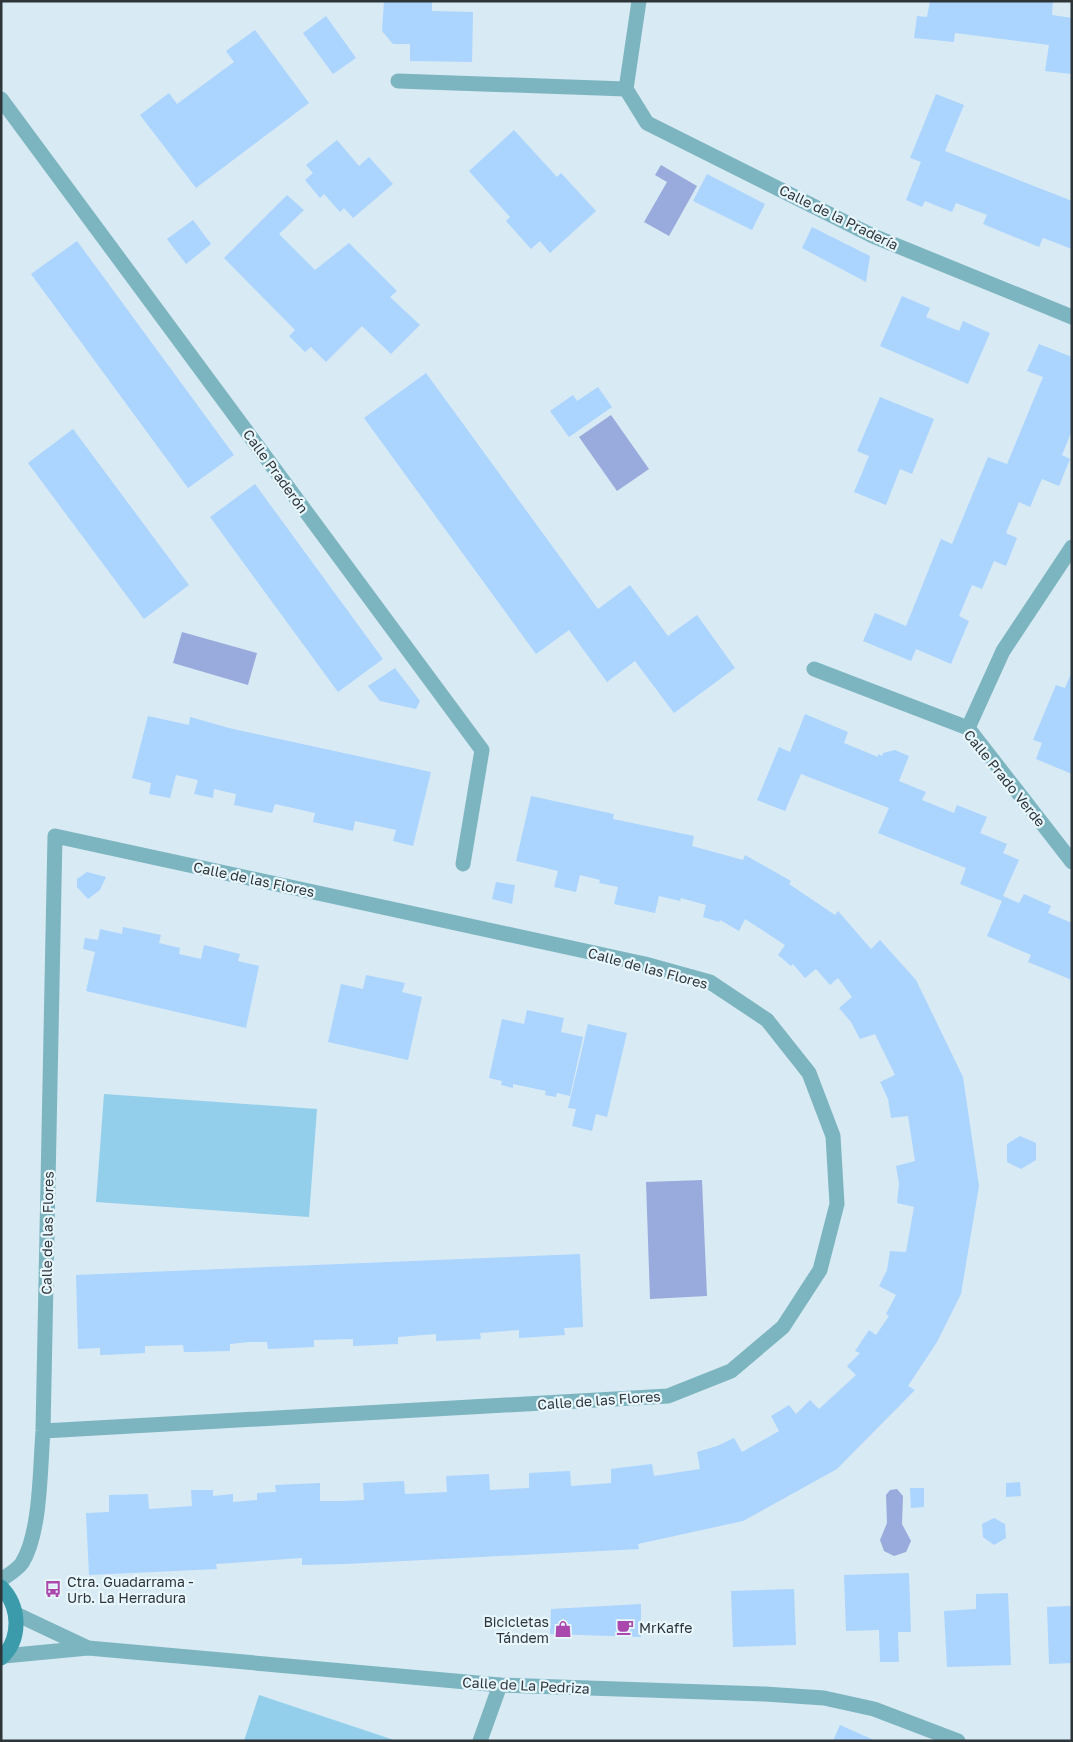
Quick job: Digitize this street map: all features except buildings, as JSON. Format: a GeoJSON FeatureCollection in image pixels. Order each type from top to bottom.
{"type":"FeatureCollection","features":[{"type":"Feature","properties":{"kind":"main road"},"geometry":{"type":"LineString","coordinates":[[1,1587],[13,1602],[16,1614],[16,1629],[12,1643],[3,1657]]}},
{"type":"Feature","properties":{"kind":"street"},"geometry":{"type":"LineString","coordinates":[[398,81],[626,89],[639,1]]}},
{"type":"Feature","properties":{"kind":"street","name":"Calle de la Pradería"},"geometry":{"type":"LineString","coordinates":[[626,89],[647,123],[873,236],[1072,317]]}},
{"type":"Feature","properties":{"kind":"street","name":"Calle Praderón"},"geometry":{"type":"LineString","coordinates":[[1,98],[482,750],[463,864]]}},
{"type":"Feature","properties":{"kind":"street"},"geometry":{"type":"LineString","coordinates":[[968,728],[1003,651],[1072,547]]}},
{"type":"Feature","properties":{"kind":"street","name":"Calle Prado Verde"},"geometry":{"type":"LineString","coordinates":[[814,668],[968,728],[1072,862]]}},
{"type":"Feature","properties":{"kind":"street","name":"Calle de las Flores"},"geometry":{"type":"LineString","coordinates":[[1,1580],[21,1565],[29,1549],[37,1509],[43,1431],[56,836],[644,964],[710,982],[767,1020],[809,1073],[833,1136],[837,1204],[820,1270],[783,1327],[730,1370],[668,1396],[43,1431]]}},
{"type":"Feature","properties":{"kind":"street","name":"Calle de La Pedriza"},"geometry":{"type":"LineString","coordinates":[[16,1614],[88,1648]]}},
{"type":"Feature","properties":{"kind":"street","name":"Calle de La Pedriza"},"geometry":{"type":"LineString","coordinates":[[3,1657],[88,1648],[500,1685],[765,1694],[824,1698],[874,1709],[958,1741]]}},
{"type":"Feature","properties":{"kind":"street"},"geometry":{"type":"LineString","coordinates":[[480,1741],[500,1685]]}},
{"type":"Feature","properties":{"kind":"shaded area"},"geometry":{"type":"Polygon","coordinates":[[[661,165],[697,186],[669,236],[644,222],[667,182],[655,175],[661,165]]]}},
{"type":"Feature","properties":{"kind":"shaded area"},"geometry":{"type":"Polygon","coordinates":[[[611,415],[649,469],[617,491],[579,437],[611,415]]]}},
{"type":"Feature","properties":{"kind":"shaded area"},"geometry":{"type":"Polygon","coordinates":[[[182,632],[257,653],[248,685],[173,663],[182,632]]]}},
{"type":"Feature","properties":{"kind":"shaded area"},"geometry":{"type":"Polygon","coordinates":[[[104,1094],[317,1109],[309,1217],[96,1202],[104,1094]]]}},
{"type":"Feature","properties":{"kind":"shaded area"},"geometry":{"type":"Polygon","coordinates":[[[702,1180],[707,1296],[650,1299],[646,1182],[702,1180]]]}},
{"type":"Feature","properties":{"kind":"shaded area"},"geometry":{"type":"Polygon","coordinates":[[[897,1489],[903,1496],[902,1524],[911,1541],[906,1552],[894,1556],[884,1551],[880,1540],[887,1523],[886,1495],[890,1490],[897,1489]]]}},
{"type":"Feature","properties":{"kind":"shaded area"},"geometry":{"type":"Polygon","coordinates":[[[259,1695],[397,1741],[244,1741],[259,1695]]]}},
{"type":"Feature","properties":{"kind":"place","name":"Ctra. Guadarrama - Urb. La Herradura"},"geometry":{"type":"Point","coordinates":[53,1589]}},
{"type":"Feature","properties":{"kind":"place","name":"MrKaffe"},"geometry":{"type":"Point","coordinates":[625,1627]}},
{"type":"Feature","properties":{"kind":"place","name":"Bicicletas Tándem"},"geometry":{"type":"Point","coordinates":[563,1629]}}]}
